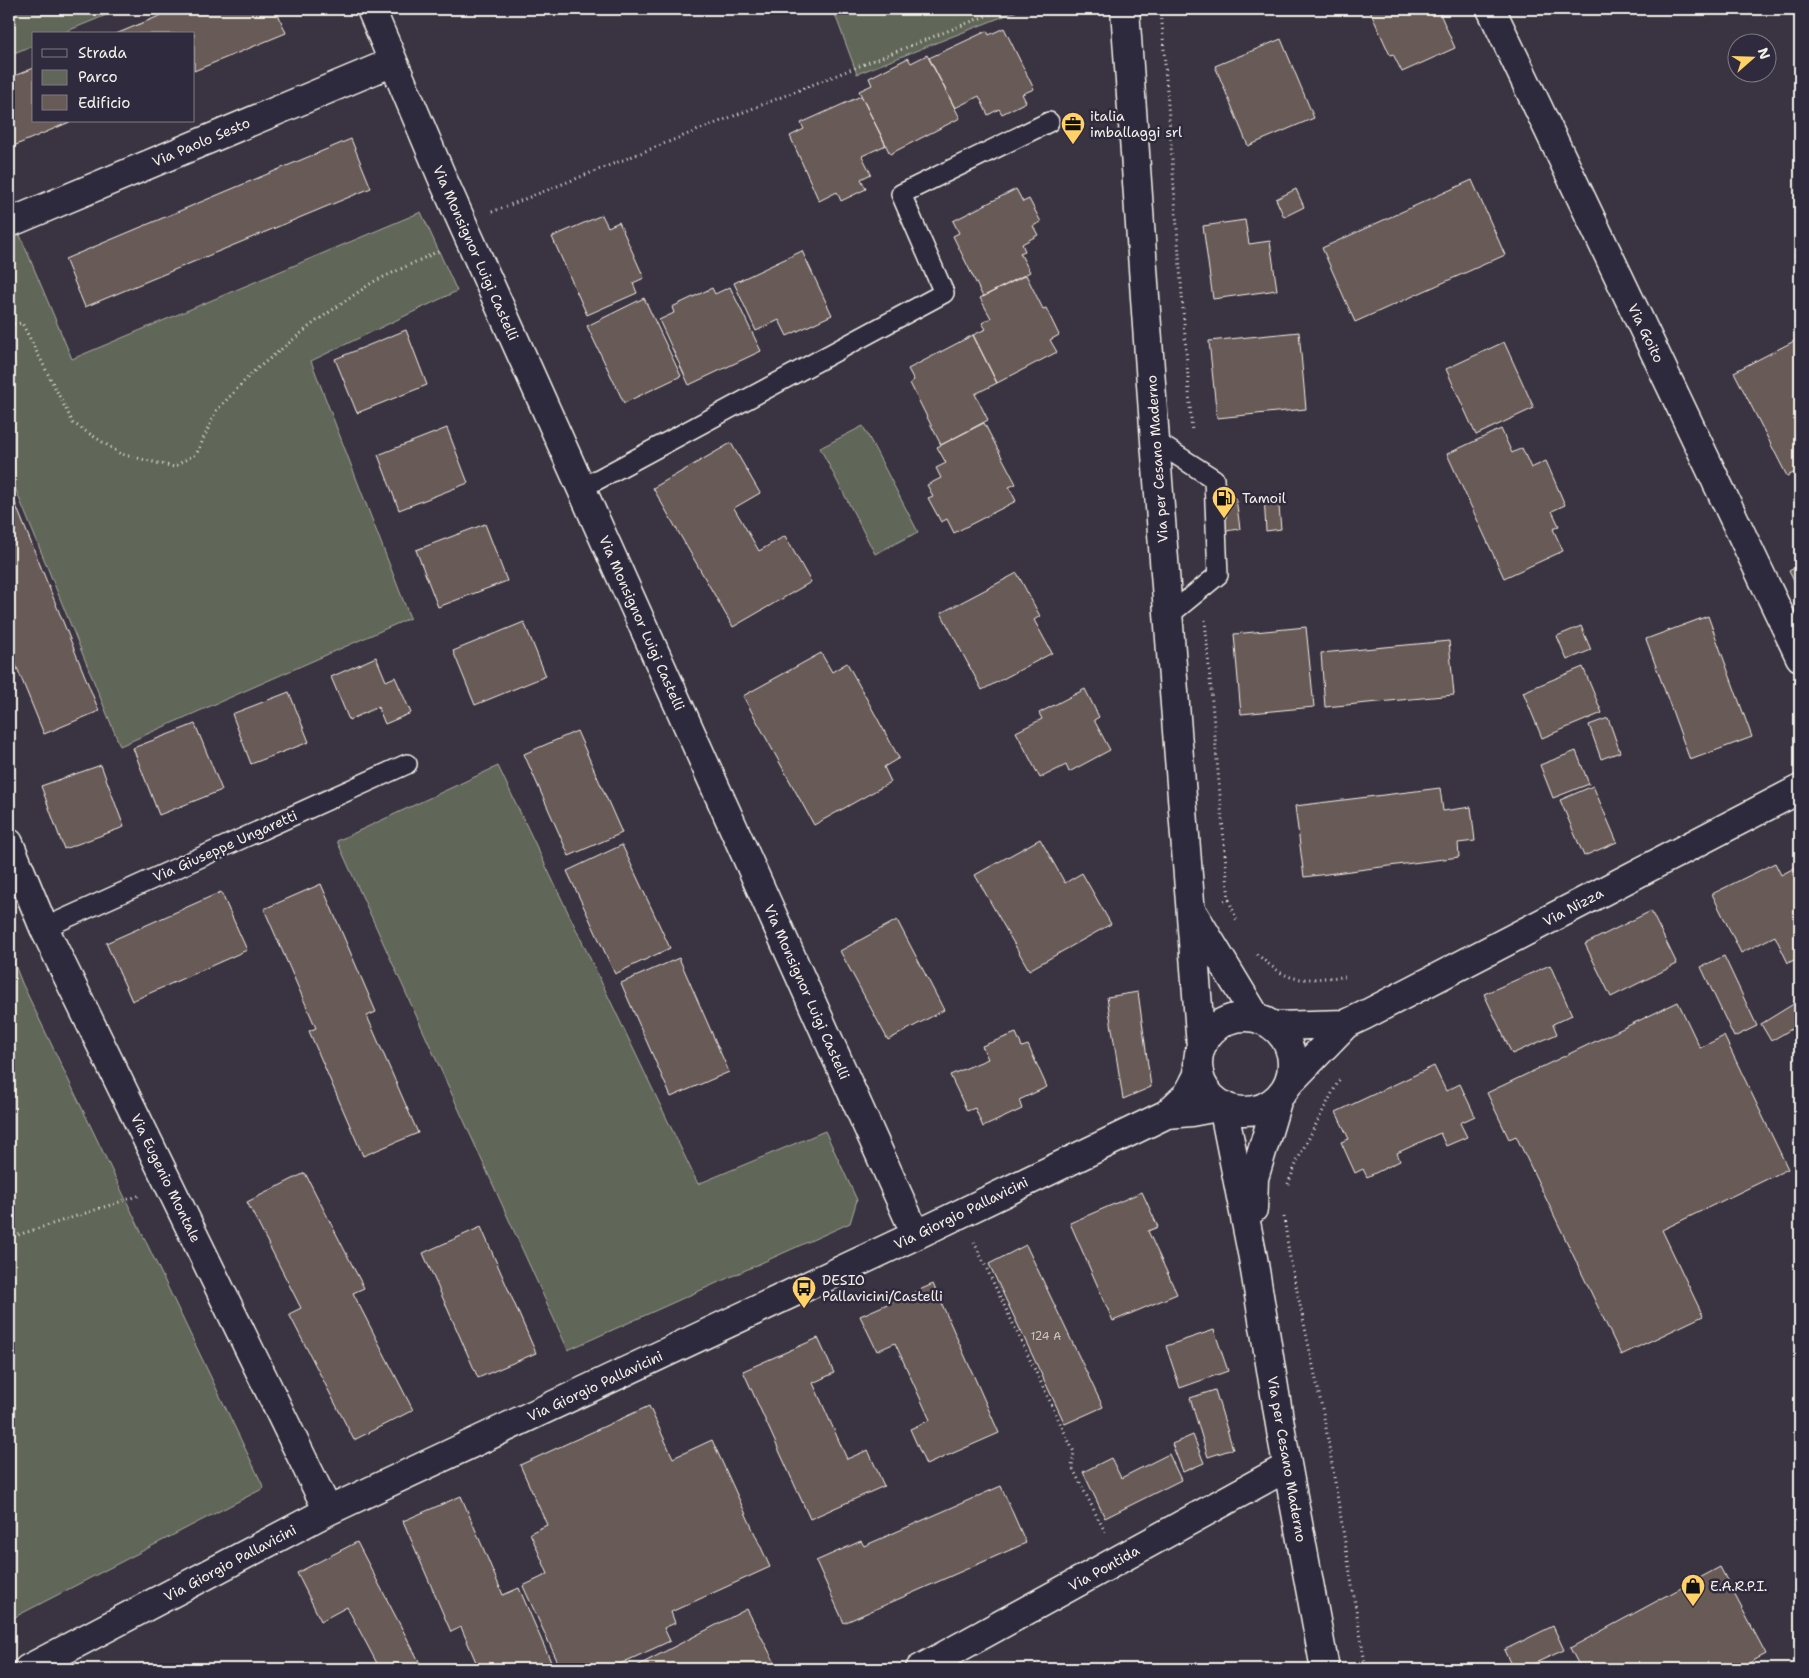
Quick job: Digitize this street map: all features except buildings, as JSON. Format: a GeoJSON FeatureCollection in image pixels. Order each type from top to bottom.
{"type":"FeatureCollection","features":[{"type":"Feature","properties":{"kind":"street","name":"Via Monsignor Luigi Castelli"},"geometry":{"type":"LineString","coordinates":[[371,9],[463,224],[916,1235]]}},
{"type":"Feature","properties":{"kind":"street","name":"Via per Cesano Maderno"},"geometry":{"type":"LineString","coordinates":[[1125,9],[1155,441],[1191,910],[1200,1060]]}},
{"type":"Feature","properties":{"kind":"street","name":"Via Goito"},"geometry":{"type":"LineString","coordinates":[[1491,9],[1800,657]]}},
{"type":"Feature","properties":{"kind":"street","name":"Via Paolo Sesto"},"geometry":{"type":"LineString","coordinates":[[9,223],[393,62]]}},
{"type":"Feature","properties":{"kind":"street","name":"Via Nizza"},"geometry":{"type":"LineString","coordinates":[[1283,1091],[1346,1024],[1800,789]]}},
{"type":"Feature","properties":{"kind":"street","name":"Via Eugenio Montale"},"geometry":{"type":"LineString","coordinates":[[9,842],[44,928],[328,1511]]}},
{"type":"Feature","properties":{"kind":"street","name":"Via per Cesano Maderno"},"geometry":{"type":"LineString","coordinates":[[1191,910],[1266,1021]]}},
{"type":"Feature","properties":{"kind":"street"},"geometry":{"type":"LineString","coordinates":[[1239,1016],[1266,1021],[1285,1038],[1292,1053],[1293,1065],[1283,1091],[1268,1105],[1249,1111],[1223,1106],[1207,1092],[1200,1060],[1210,1032],[1219,1024],[1239,1016]]}},
{"type":"Feature","properties":{"kind":"street","name":"Via Nizza"},"geometry":{"type":"LineString","coordinates":[[1266,1021],[1346,1024]]}},
{"type":"Feature","properties":{"kind":"street","name":"Via Giorgio Pallavicini"},"geometry":{"type":"LineString","coordinates":[[28,1669],[328,1511],[916,1235],[1167,1114],[1188,1094],[1200,1060]]}},
{"type":"Feature","properties":{"kind":"street","name":"Via per Cesano Maderno"},"geometry":{"type":"LineString","coordinates":[[1251,1248],[1254,1178],[1283,1091]]}},
{"type":"Feature","properties":{"kind":"street","name":"Via per Cesano Maderno"},"geometry":{"type":"LineString","coordinates":[[1223,1106],[1251,1248],[1287,1467],[1325,1669]]}},
{"type":"Feature","properties":{"kind":"street","name":"Via Giorgio Pallavicini"},"geometry":{"type":"LineString","coordinates":[[1167,1114],[1223,1106]]}},
{"type":"Feature","properties":{"kind":"street","name":"Via Pontida"},"geometry":{"type":"LineString","coordinates":[[920,1669],[1287,1467]]}},
{"type":"Feature","properties":{"kind":"lane"},"geometry":{"type":"LineString","coordinates":[[582,488],[944,293],[901,194],[1049,122]]}},
{"type":"Feature","properties":{"kind":"lane"},"geometry":{"type":"LineString","coordinates":[[1155,441],[1214,479],[1218,575],[1168,616]]}},
{"type":"Feature","properties":{"kind":"lane","name":"Via Giuseppe Ungaretti"},"geometry":{"type":"LineString","coordinates":[[44,928],[406,764]]}},
{"type":"Feature","properties":{"kind":"path"},"geometry":{"type":"LineString","coordinates":[[9,325],[22,323],[73,423],[121,454],[174,467],[196,453],[216,411],[254,372],[315,322],[373,282],[439,252],[463,224],[1003,9]]}},
{"type":"Feature","properties":{"kind":"path"},"geometry":{"type":"LineString","coordinates":[[1229,900],[1239,925]]}},
{"type":"Feature","properties":{"kind":"path"},"geometry":{"type":"LineString","coordinates":[[1253,949],[1273,968],[1289,978],[1310,981],[1345,977]]}},
{"type":"Feature","properties":{"kind":"path"},"geometry":{"type":"LineString","coordinates":[[1287,1190],[1298,1159],[1344,1070]]}},
{"type":"Feature","properties":{"kind":"path"},"geometry":{"type":"LineString","coordinates":[[9,1238],[170,1186]]}},
{"type":"Feature","properties":{"kind":"path"},"geometry":{"type":"LineString","coordinates":[[1284,1213],[1289,1252],[1324,1422],[1366,1669]]}},
{"type":"Feature","properties":{"kind":"path"},"geometry":{"type":"LineString","coordinates":[[960,1214],[1074,1452],[1072,1467],[1118,1560]]}},
{"type":"Feature","properties":{"kind":"green space"},"geometry":{"type":"Polygon","coordinates":[[[9,9],[121,9],[65,32],[32,32],[32,46],[9,55],[9,9]]]}},
{"type":"Feature","properties":{"kind":"green space"},"geometry":{"type":"Polygon","coordinates":[[[833,9],[1022,9],[857,74],[833,9]]]}},
{"type":"Feature","properties":{"kind":"green space"},"geometry":{"type":"Polygon","coordinates":[[[9,209],[72,359],[421,212],[457,291],[311,361],[410,618],[120,746],[9,473],[9,209]]]}},
{"type":"Feature","properties":{"kind":"green space"},"geometry":{"type":"Polygon","coordinates":[[[863,426],[918,532],[875,554],[820,448],[863,426]]]}},
{"type":"Feature","properties":{"kind":"green space"},"geometry":{"type":"Polygon","coordinates":[[[498,766],[698,1184],[825,1131],[857,1200],[850,1223],[568,1350],[337,841],[498,766]]]}},
{"type":"Feature","properties":{"kind":"green space"},"geometry":{"type":"Polygon","coordinates":[[[9,950],[22,983],[264,1488],[9,1620],[9,950]]]}},
{"type":"Feature","properties":{"kind":"place","name":"italia imballaggi srl"},"geometry":{"type":"Point","coordinates":[1073,145]}},
{"type":"Feature","properties":{"kind":"place","name":"Tamoil"},"geometry":{"type":"Point","coordinates":[1224,519]}},
{"type":"Feature","properties":{"kind":"place","name":"DESIO Pallavicini/Castelli"},"geometry":{"type":"Point","coordinates":[804,1309]}},
{"type":"Feature","properties":{"kind":"place","name":"E.A.R.P.I."},"geometry":{"type":"Point","coordinates":[1693,1607]}}]}
